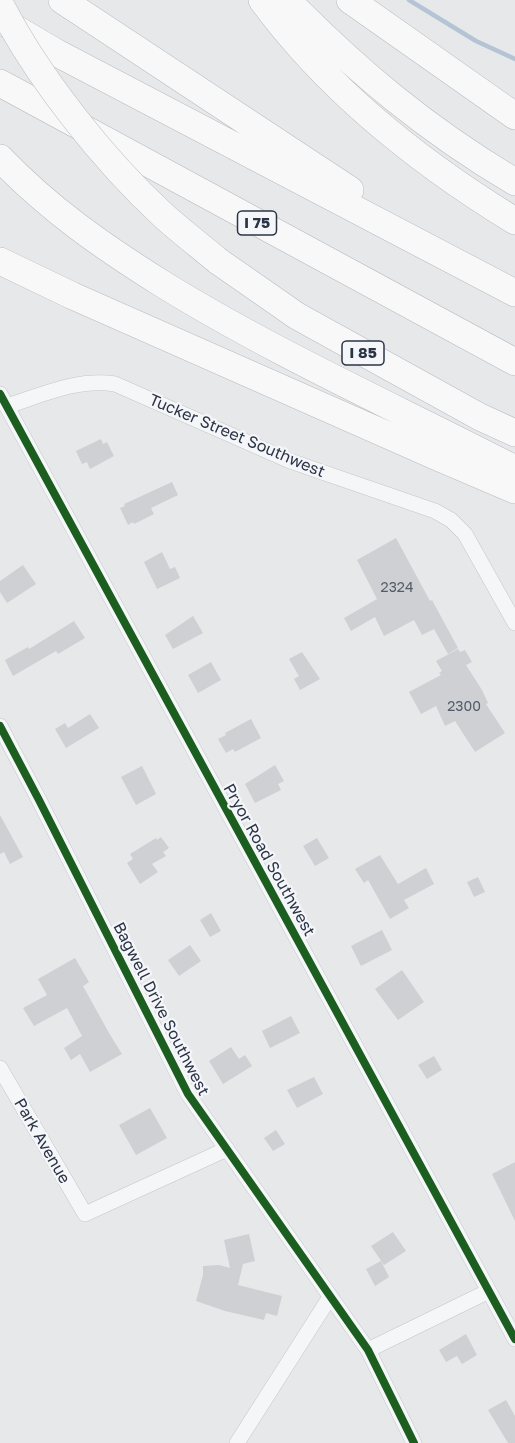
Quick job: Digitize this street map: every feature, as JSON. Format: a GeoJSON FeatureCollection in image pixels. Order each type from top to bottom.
{"type":"FeatureCollection","features":[{"type":"Feature","properties":{"kind":"highway"},"geometry":{"type":"LineString","coordinates":[[62,0],[464,266]]}},
{"type":"Feature","properties":{"kind":"highway"},"geometry":{"type":"LineString","coordinates":[[262,0],[300,46],[369,114],[443,174],[515,221]]}},
{"type":"Feature","properties":{"kind":"highway"},"geometry":{"type":"LineString","coordinates":[[287,0],[334,47],[387,94],[426,124],[515,182]]}},
{"type":"Feature","properties":{"kind":"highway"},"geometry":{"type":"LineString","coordinates":[[350,0],[515,116]]}},
{"type":"Feature","properties":{"kind":"highway","name":"I 85"},"geometry":{"type":"LineString","coordinates":[[0,4],[25,47],[95,143],[165,217],[218,261],[297,316],[470,412],[515,433]]}},
{"type":"Feature","properties":{"kind":"highway"},"geometry":{"type":"LineString","coordinates":[[0,19],[57,53],[515,293]]}},
{"type":"Feature","properties":{"kind":"highway","name":"I 75"},"geometry":{"type":"LineString","coordinates":[[0,83],[515,362]]}},
{"type":"Feature","properties":{"kind":"highway"},"geometry":{"type":"LineString","coordinates":[[0,158],[61,215],[96,241],[205,310],[281,352],[515,469]]}},
{"type":"Feature","properties":{"kind":"highway"},"geometry":{"type":"LineString","coordinates":[[2,262],[194,350],[515,490]]}},
{"type":"Feature","properties":{"kind":"street","name":"Tucker Street Southwest"},"geometry":{"type":"LineString","coordinates":[[3,400],[82,383],[99,381],[115,384],[290,461],[435,511],[451,520],[465,534],[515,624]]}},
{"type":"Feature","properties":{"kind":"street","name":"Pryor Road Southwest"},"geometry":{"type":"LineString","coordinates":[[3,400],[515,1339]]}},
{"type":"Feature","properties":{"kind":"street","name":"Bagwell Drive Southwest"},"geometry":{"type":"LineString","coordinates":[[0,726],[188,1094],[368,1350],[414,1443]]}},
{"type":"Feature","properties":{"kind":"street","name":"Park Avenue"},"geometry":{"type":"LineString","coordinates":[[0,1068],[85,1214],[226,1149]]}},
{"type":"Feature","properties":{"kind":"street"},"geometry":{"type":"LineString","coordinates":[[368,1350],[489,1291]]}},
{"type":"Feature","properties":{"kind":"street"},"geometry":{"type":"LineString","coordinates":[[237,1443],[330,1297]]}},
{"type":"Feature","properties":{"kind":"building"},"geometry":{"type":"Polygon","coordinates":[[[101,439],[103,444],[107,442],[114,456],[90,469],[87,462],[82,464],[76,451],[101,439]]]}},
{"type":"Feature","properties":{"kind":"building"},"geometry":{"type":"Polygon","coordinates":[[[172,482],[178,495],[151,508],[154,514],[128,525],[120,508],[125,506],[124,504],[172,482]]]}},
{"type":"Feature","properties":{"kind":"building"},"geometry":{"type":"Polygon","coordinates":[[[396,538],[458,648],[448,654],[434,629],[422,635],[414,620],[384,636],[375,617],[351,631],[344,618],[377,599],[357,560],[396,538]]]}},
{"type":"Feature","properties":{"kind":"building"},"geometry":{"type":"Polygon","coordinates":[[[162,552],[170,569],[175,567],[180,578],[157,589],[144,562],[162,552]]]}},
{"type":"Feature","properties":{"kind":"building"},"geometry":{"type":"Polygon","coordinates":[[[23,565],[36,584],[7,603],[0,592],[0,581],[23,565]]]}},
{"type":"Feature","properties":{"kind":"building"},"geometry":{"type":"Polygon","coordinates":[[[193,616],[203,633],[173,649],[165,635],[193,616]]]}},
{"type":"Feature","properties":{"kind":"building"},"geometry":{"type":"Polygon","coordinates":[[[74,621],[85,638],[58,654],[56,651],[13,676],[5,660],[28,647],[29,649],[74,621]]]}},
{"type":"Feature","properties":{"kind":"building"},"geometry":{"type":"Polygon","coordinates":[[[458,649],[460,652],[465,650],[472,662],[466,665],[482,690],[488,703],[486,704],[505,733],[475,752],[455,721],[445,726],[436,706],[421,714],[409,692],[441,675],[439,673],[442,671],[436,661],[458,649]]]}},
{"type":"Feature","properties":{"kind":"building"},"geometry":{"type":"Polygon","coordinates":[[[302,652],[320,679],[300,690],[294,679],[299,676],[289,659],[302,652]]]}},
{"type":"Feature","properties":{"kind":"building"},"geometry":{"type":"Polygon","coordinates":[[[211,662],[221,680],[198,693],[188,675],[211,662]]]}},
{"type":"Feature","properties":{"kind":"building"},"geometry":{"type":"Polygon","coordinates":[[[90,714],[99,728],[66,748],[55,729],[65,723],[68,728],[90,714]]]}},
{"type":"Feature","properties":{"kind":"building"},"geometry":{"type":"Polygon","coordinates":[[[251,719],[261,738],[235,752],[233,749],[226,753],[218,739],[251,719]]]}},
{"type":"Feature","properties":{"kind":"building"},"geometry":{"type":"Polygon","coordinates":[[[275,765],[284,781],[278,784],[281,790],[255,803],[245,784],[275,765]]]}},
{"type":"Feature","properties":{"kind":"building"},"geometry":{"type":"Polygon","coordinates":[[[142,766],[156,794],[136,805],[121,777],[142,766]]]}},
{"type":"Feature","properties":{"kind":"building"},"geometry":{"type":"Polygon","coordinates":[[[0,815],[23,857],[10,864],[4,852],[0,854],[0,815]]]}},
{"type":"Feature","properties":{"kind":"building"},"geometry":{"type":"Polygon","coordinates":[[[161,837],[169,848],[163,852],[166,856],[152,864],[158,872],[140,884],[127,863],[133,859],[130,854],[161,837]]]}},
{"type":"Feature","properties":{"kind":"building"},"geometry":{"type":"Polygon","coordinates":[[[317,838],[329,858],[315,866],[303,846],[317,838]]]}},
{"type":"Feature","properties":{"kind":"building"},"geometry":{"type":"Polygon","coordinates":[[[380,855],[398,884],[426,868],[434,884],[404,900],[409,908],[390,919],[368,880],[364,883],[355,869],[380,855]]]}},
{"type":"Feature","properties":{"kind":"building"},"geometry":{"type":"Polygon","coordinates":[[[478,877],[485,892],[474,897],[467,882],[478,877]]]}},
{"type":"Feature","properties":{"kind":"building"},"geometry":{"type":"Polygon","coordinates":[[[211,913],[221,931],[210,937],[200,920],[211,913]]]}},
{"type":"Feature","properties":{"kind":"building"},"geometry":{"type":"Polygon","coordinates":[[[382,930],[392,950],[361,966],[351,946],[382,930]]]}},
{"type":"Feature","properties":{"kind":"building"},"geometry":{"type":"Polygon","coordinates":[[[190,945],[201,961],[179,976],[168,960],[190,945]]]}},
{"type":"Feature","properties":{"kind":"building"},"geometry":{"type":"Polygon","coordinates":[[[75,958],[89,982],[83,986],[122,1054],[90,1072],[80,1054],[71,1060],[64,1048],[82,1036],[67,1008],[34,1026],[23,1008],[47,995],[38,979],[75,958]]]}},
{"type":"Feature","properties":{"kind":"building"},"geometry":{"type":"Polygon","coordinates":[[[402,970],[424,1002],[398,1020],[375,989],[402,970]]]}},
{"type":"Feature","properties":{"kind":"building"},"geometry":{"type":"Polygon","coordinates":[[[291,1016],[300,1033],[270,1048],[262,1031],[291,1016]]]}},
{"type":"Feature","properties":{"kind":"building"},"geometry":{"type":"Polygon","coordinates":[[[231,1047],[239,1059],[245,1055],[252,1066],[223,1084],[209,1061],[231,1047]]]}},
{"type":"Feature","properties":{"kind":"building"},"geometry":{"type":"Polygon","coordinates":[[[434,1056],[442,1070],[427,1079],[418,1065],[434,1056]]]}},
{"type":"Feature","properties":{"kind":"building"},"geometry":{"type":"Polygon","coordinates":[[[314,1077],[323,1094],[297,1108],[287,1090],[314,1077]]]}},
{"type":"Feature","properties":{"kind":"building"},"geometry":{"type":"Polygon","coordinates":[[[150,1108],[167,1138],[136,1155],[119,1125],[150,1108]]]}},
{"type":"Feature","properties":{"kind":"building"},"geometry":{"type":"Polygon","coordinates":[[[276,1130],[285,1144],[273,1151],[264,1138],[276,1130]]]}},
{"type":"Feature","properties":{"kind":"building"},"geometry":{"type":"Polygon","coordinates":[[[515,1162],[515,1221],[492,1174],[515,1162]]]}},
{"type":"Feature","properties":{"kind":"building"},"geometry":{"type":"Polygon","coordinates":[[[393,1232],[406,1251],[384,1265],[371,1246],[393,1232]]]}},
{"type":"Feature","properties":{"kind":"building"},"geometry":{"type":"Polygon","coordinates":[[[249,1234],[255,1261],[243,1264],[238,1285],[282,1296],[277,1316],[266,1313],[264,1320],[225,1311],[196,1301],[203,1266],[219,1265],[230,1268],[224,1240],[249,1234]]]}},
{"type":"Feature","properties":{"kind":"building"},"geometry":{"type":"Polygon","coordinates":[[[381,1261],[389,1277],[375,1286],[366,1269],[381,1261]]]}},
{"type":"Feature","properties":{"kind":"building"},"geometry":{"type":"Polygon","coordinates":[[[466,1334],[477,1355],[462,1364],[457,1356],[446,1362],[439,1350],[466,1334]]]}},
{"type":"Feature","properties":{"kind":"building"},"geometry":{"type":"Polygon","coordinates":[[[506,1400],[515,1416],[515,1443],[508,1443],[488,1410],[506,1400]]]}},
{"type":"Feature","properties":{"kind":"waterway"},"geometry":{"type":"LineString","coordinates":[[409,0],[476,41],[515,59]]}},
{"type":"Feature","properties":{"kind":"cycle path"},"geometry":{"type":"LineString","coordinates":[[0,394],[515,1339]]}},
{"type":"Feature","properties":{"kind":"cycle path"},"geometry":{"type":"LineString","coordinates":[[0,726],[188,1094],[368,1350],[414,1443]]}}]}
